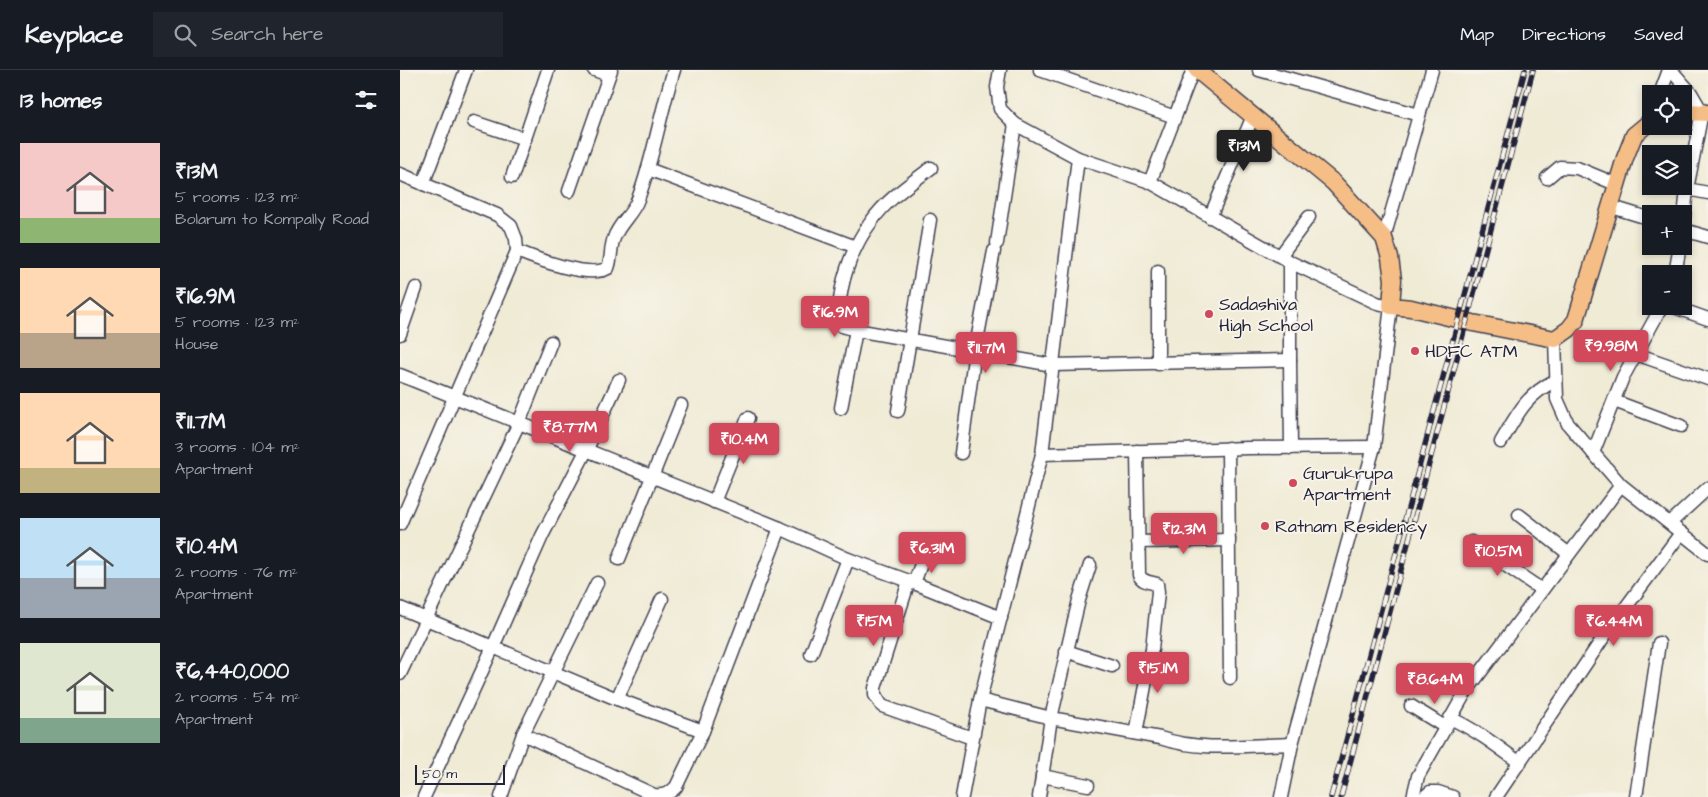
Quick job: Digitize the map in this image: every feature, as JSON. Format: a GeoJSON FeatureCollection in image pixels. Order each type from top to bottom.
{"type":"FeatureCollection","features":[{"type":"Feature","properties":{"kind":"main road"},"geometry":{"type":"LineString","coordinates":[[1195,70],[1334,183],[1384,238],[1390,258],[1393,280],[1391,306],[1411,308],[1473,324],[1555,339],[1569,329],[1576,320],[1634,134],[1642,128]]}},
{"type":"Feature","properties":{"kind":"main road"},"geometry":{"type":"LineString","coordinates":[[1692,112],[1705,112]]}},
{"type":"Feature","properties":{"kind":"street"},"geometry":{"type":"LineString","coordinates":[[423,184],[466,70]]}},
{"type":"Feature","properties":{"kind":"street"},"geometry":{"type":"LineString","coordinates":[[512,178],[548,70]]}},
{"type":"Feature","properties":{"kind":"street"},"geometry":{"type":"LineString","coordinates":[[570,190],[610,72],[594,70]]}},
{"type":"Feature","properties":{"kind":"street"},"geometry":{"type":"LineString","coordinates":[[517,251],[544,262],[587,270],[603,271],[608,268],[614,236],[635,209],[648,169],[674,70]]}},
{"type":"Feature","properties":{"kind":"street"},"geometry":{"type":"LineString","coordinates":[[1000,70],[997,87],[1000,109],[1015,124],[1078,158],[1150,182],[1285,259],[1377,303],[1391,306],[1374,447],[1292,744],[1281,797]]}},
{"type":"Feature","properties":{"kind":"street"},"geometry":{"type":"LineString","coordinates":[[1040,70],[1175,117]]}},
{"type":"Feature","properties":{"kind":"street"},"geometry":{"type":"LineString","coordinates":[[1150,182],[1195,70]]}},
{"type":"Feature","properties":{"kind":"street"},"geometry":{"type":"LineString","coordinates":[[1259,70],[1419,115]]}},
{"type":"Feature","properties":{"kind":"street"},"geometry":{"type":"LineString","coordinates":[[1384,238],[1432,70]]}},
{"type":"Feature","properties":{"kind":"street"},"geometry":{"type":"LineString","coordinates":[[1664,85],[1670,70],[1705,112],[1692,168]]}},
{"type":"Feature","properties":{"kind":"street"},"geometry":{"type":"LineString","coordinates":[[1210,217],[1253,116]]}},
{"type":"Feature","properties":{"kind":"street"},"geometry":{"type":"LineString","coordinates":[[474,122],[525,139]]}},
{"type":"Feature","properties":{"kind":"street"},"geometry":{"type":"LineString","coordinates":[[961,453],[975,351],[995,247],[1015,124]]}},
{"type":"Feature","properties":{"kind":"street"},"geometry":{"type":"LineString","coordinates":[[962,797],[980,700],[1042,454],[1078,158]]}},
{"type":"Feature","properties":{"kind":"street"},"geometry":{"type":"LineString","coordinates":[[1547,178],[1560,167],[1577,168],[1618,185]]}},
{"type":"Feature","properties":{"kind":"street"},"geometry":{"type":"LineString","coordinates":[[931,168],[897,194],[871,221],[856,247],[841,289],[838,318],[842,326],[1052,365],[1290,360]]}},
{"type":"Feature","properties":{"kind":"street"},"geometry":{"type":"LineString","coordinates":[[648,169],[856,247]]}},
{"type":"Feature","properties":{"kind":"street"},"geometry":{"type":"LineString","coordinates":[[400,174],[497,215],[511,226],[516,239],[517,251],[400,524]]}},
{"type":"Feature","properties":{"kind":"street"},"geometry":{"type":"LineString","coordinates":[[1692,190],[1708,193]]}},
{"type":"Feature","properties":{"kind":"street"},"geometry":{"type":"LineString","coordinates":[[1612,207],[1642,217]]}},
{"type":"Feature","properties":{"kind":"street"},"geometry":{"type":"LineString","coordinates":[[1291,448],[1290,360],[1285,259],[1309,217]]}},
{"type":"Feature","properties":{"kind":"street"},"geometry":{"type":"LineString","coordinates":[[898,411],[930,220]]}},
{"type":"Feature","properties":{"kind":"street"},"geometry":{"type":"LineString","coordinates":[[1692,232],[1708,237]]}},
{"type":"Feature","properties":{"kind":"street"},"geometry":{"type":"LineString","coordinates":[[1158,271],[1158,364]]}},
{"type":"Feature","properties":{"kind":"street"},"geometry":{"type":"LineString","coordinates":[[400,334],[416,288]]}},
{"type":"Feature","properties":{"kind":"street"},"geometry":{"type":"LineString","coordinates":[[1692,313],[1708,319]]}},
{"type":"Feature","properties":{"kind":"street"},"geometry":{"type":"LineString","coordinates":[[1593,453],[1623,377],[1657,315]]}},
{"type":"Feature","properties":{"kind":"street"},"geometry":{"type":"LineString","coordinates":[[841,408],[856,330]]}},
{"type":"Feature","properties":{"kind":"street"},"geometry":{"type":"LineString","coordinates":[[1555,339],[1556,399],[1568,424],[1621,485],[1708,554]]}},
{"type":"Feature","properties":{"kind":"street"},"geometry":{"type":"LineString","coordinates":[[400,674],[520,423],[551,342]]}},
{"type":"Feature","properties":{"kind":"street"},"geometry":{"type":"LineString","coordinates":[[1636,354],[1708,379]]}},
{"type":"Feature","properties":{"kind":"street"},"geometry":{"type":"LineString","coordinates":[[400,375],[780,528],[848,559],[912,582],[1001,618]]}},
{"type":"Feature","properties":{"kind":"street"},"geometry":{"type":"LineString","coordinates":[[424,797],[542,536],[586,451],[619,380]]}},
{"type":"Feature","properties":{"kind":"street"},"geometry":{"type":"LineString","coordinates":[[1501,442],[1521,407],[1540,388],[1556,380]]}},
{"type":"Feature","properties":{"kind":"street"},"geometry":{"type":"LineString","coordinates":[[1614,402],[1681,426]]}},
{"type":"Feature","properties":{"kind":"street"},"geometry":{"type":"LineString","coordinates":[[619,559],[681,405]]}},
{"type":"Feature","properties":{"kind":"street"},"geometry":{"type":"LineString","coordinates":[[714,502],[748,418]]}},
{"type":"Feature","properties":{"kind":"street"},"geometry":{"type":"LineString","coordinates":[[1042,454],[1228,448],[1374,447]]}},
{"type":"Feature","properties":{"kind":"street"},"geometry":{"type":"LineString","coordinates":[[1228,448],[1230,678]]}},
{"type":"Feature","properties":{"kind":"street"},"geometry":{"type":"LineString","coordinates":[[1136,733],[1152,649],[1158,592],[1157,584],[1145,581],[1138,574],[1137,451]]}},
{"type":"Feature","properties":{"kind":"street"},"geometry":{"type":"LineString","coordinates":[[1413,797],[1418,776],[1465,693],[1621,485]]}},
{"type":"Feature","properties":{"kind":"street"},"geometry":{"type":"LineString","coordinates":[[1670,524],[1708,488]]}},
{"type":"Feature","properties":{"kind":"street"},"geometry":{"type":"LineString","coordinates":[[1519,515],[1569,554]]}},
{"type":"Feature","properties":{"kind":"street"},"geometry":{"type":"LineString","coordinates":[[523,734],[654,795],[668,795],[676,787],[703,731],[780,528]]}},
{"type":"Feature","properties":{"kind":"street"},"geometry":{"type":"LineString","coordinates":[[1496,797],[1604,638],[1681,533]]}},
{"type":"Feature","properties":{"kind":"street"},"geometry":{"type":"LineString","coordinates":[[1138,542],[1229,540]]}},
{"type":"Feature","properties":{"kind":"street"},"geometry":{"type":"LineString","coordinates":[[1471,542],[1542,590]]}},
{"type":"Feature","properties":{"kind":"street"},"geometry":{"type":"LineString","coordinates":[[924,556],[912,582],[875,688],[875,695],[882,706],[972,738]]}},
{"type":"Feature","properties":{"kind":"street"},"geometry":{"type":"LineString","coordinates":[[811,654],[848,559]]}},
{"type":"Feature","properties":{"kind":"street"},"geometry":{"type":"LineString","coordinates":[[1039,797],[1051,718],[1066,651],[1090,565]]}},
{"type":"Feature","properties":{"kind":"street"},"geometry":{"type":"LineString","coordinates":[[501,797],[523,734],[597,583]]}},
{"type":"Feature","properties":{"kind":"street"},"geometry":{"type":"LineString","coordinates":[[617,699],[662,599]]}},
{"type":"Feature","properties":{"kind":"street"},"geometry":{"type":"LineString","coordinates":[[400,608],[552,673],[703,731]]}},
{"type":"Feature","properties":{"kind":"street"},"geometry":{"type":"LineString","coordinates":[[1636,797],[1659,643]]}},
{"type":"Feature","properties":{"kind":"street"},"geometry":{"type":"LineString","coordinates":[[1066,651],[1112,666]]}},
{"type":"Feature","properties":{"kind":"street"},"geometry":{"type":"LineString","coordinates":[[980,700],[1051,718],[1136,733],[1174,743],[1192,745],[1292,744]]}},
{"type":"Feature","properties":{"kind":"street"},"geometry":{"type":"LineString","coordinates":[[1411,706],[1447,722],[1468,726],[1520,763]]}},
{"type":"Feature","properties":{"kind":"street"},"geometry":{"type":"LineString","coordinates":[[1042,776],[1088,785]]}},
{"type":"Feature","properties":{"kind":"street"},"geometry":{"type":"LineString","coordinates":[[1424,797],[1430,792],[1438,792],[1453,797]]}},
{"type":"Feature","properties":{"kind":"railway"},"geometry":{"type":"LineString","coordinates":[[1331,797],[1525,70]]}},
{"type":"Feature","properties":{"kind":"railway"},"geometry":{"type":"LineString","coordinates":[[1341,797],[1533,70]]}},
{"type":"Feature","properties":{"kind":"place","name":"Sadashiva High School"},"geometry":{"type":"Point","coordinates":[1209,314]}},
{"type":"Feature","properties":{"kind":"place","name":"HDFC ATM"},"geometry":{"type":"Point","coordinates":[1415,351]}},
{"type":"Feature","properties":{"kind":"place","name":"Gurukrupa Apartment"},"geometry":{"type":"Point","coordinates":[1293,483]}},
{"type":"Feature","properties":{"kind":"place","name":"Ratnam Residency"},"geometry":{"type":"Point","coordinates":[1265,526]}}]}
